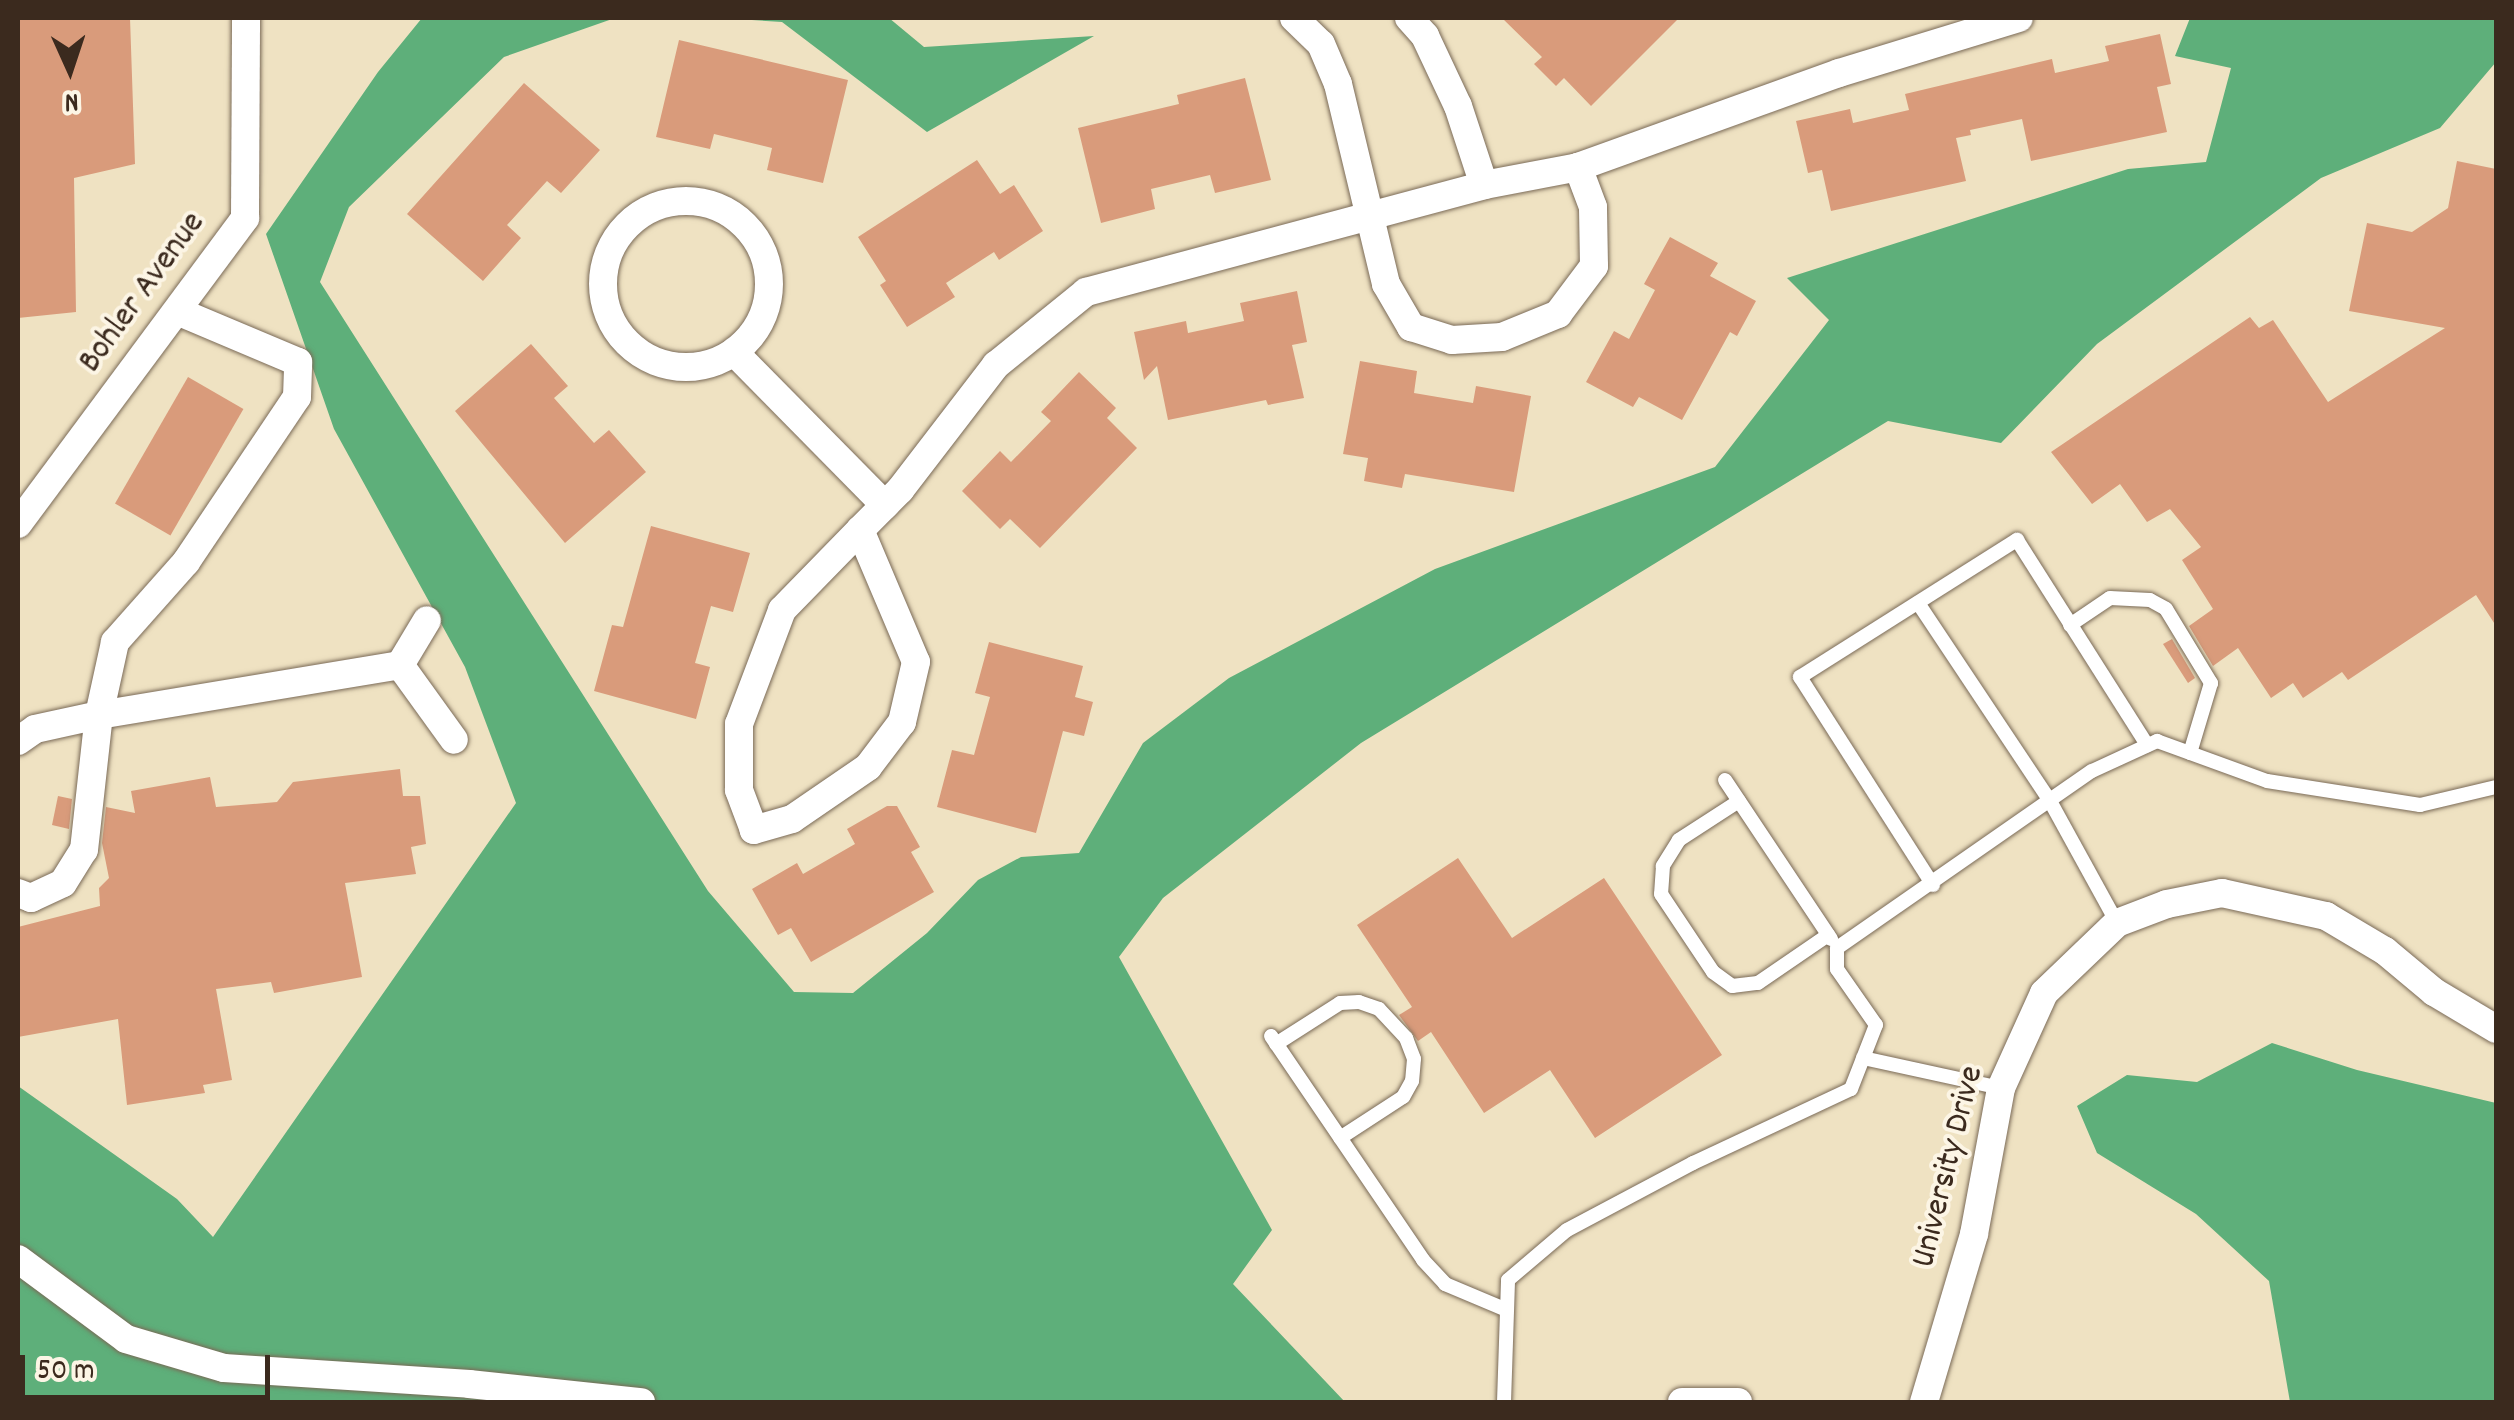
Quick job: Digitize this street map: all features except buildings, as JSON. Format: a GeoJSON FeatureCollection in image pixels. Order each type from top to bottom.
{"type":"FeatureCollection","features":[{"type":"Feature","properties":{"kind":"street","name":"Bohler Avenue"},"geometry":{"type":"LineString","coordinates":[[18,524],[245,218],[246,18]]}},
{"type":"Feature","properties":{"kind":"street"},"geometry":{"type":"LineString","coordinates":[[1410,18],[1425,36],[1458,106],[1484,186]]}},
{"type":"Feature","properties":{"kind":"street"},"geometry":{"type":"LineString","coordinates":[[860,530],[916,662],[902,722],[868,768],[792,818],[754,830],[739,790],[739,724],[782,610],[860,530],[885,505],[996,365],[1086,292],[1269,241],[1578,166],[1840,73],[2019,18]]}},
{"type":"Feature","properties":{"kind":"street"},"geometry":{"type":"LineString","coordinates":[[1300,20],[1321,44],[1338,84],[1386,284],[1410,327],[1452,340],[1502,337],[1558,314],[1594,266],[1593,207],[1578,166]]}},
{"type":"Feature","properties":{"kind":"street"},"geometry":{"type":"LineString","coordinates":[[692,201],[731,213],[752,231],[765,255],[768,295],[754,333],[734,352],[709,364],[682,367],[654,361],[630,346],[613,324],[603,298],[603,270],[612,244],[629,222],[652,207],[692,201]]}},
{"type":"Feature","properties":{"kind":"street"},"geometry":{"type":"LineString","coordinates":[[18,892],[32,898],[63,884],[84,850],[99,716],[115,642],[186,562],[297,397],[298,362],[177,311]]}},
{"type":"Feature","properties":{"kind":"street"},"geometry":{"type":"LineString","coordinates":[[734,352],[885,505]]}},
{"type":"Feature","properties":{"kind":"street"},"geometry":{"type":"LineString","coordinates":[[400,665],[426,620]]}},
{"type":"Feature","properties":{"kind":"street"},"geometry":{"type":"LineString","coordinates":[[18,741],[35,729],[99,716],[400,665]]}},
{"type":"Feature","properties":{"kind":"street"},"geometry":{"type":"LineString","coordinates":[[400,665],[454,740]]}},
{"type":"Feature","properties":{"kind":"street","name":"University Drive"},"geometry":{"type":"LineString","coordinates":[[1924,1402],[1974,1234],[2001,1088],[2044,993],[2117,923],[2168,904],[2222,892],[2326,916],[2384,951],[2434,992],[2496,1029]]}},
{"type":"Feature","properties":{"kind":"street"},"geometry":{"type":"LineString","coordinates":[[18,1259],[126,1339],[224,1368],[486,1386],[640,1402]]}},
{"type":"Feature","properties":{"kind":"street"},"geometry":{"type":"LineString","coordinates":[[1682,1402],[1738,1402]]}},
{"type":"Feature","properties":{"kind":"lane"},"geometry":{"type":"LineString","coordinates":[[1933,885],[1800,677],[2017,540],[2147,746]]}},
{"type":"Feature","properties":{"kind":"lane"},"geometry":{"type":"LineString","coordinates":[[2070,625],[2110,598],[2150,600],[2166,609],[2211,683],[2190,753]]}},
{"type":"Feature","properties":{"kind":"lane"},"geometry":{"type":"LineString","coordinates":[[1918,603],[2050,801],[2117,923]]}},
{"type":"Feature","properties":{"kind":"lane"},"geometry":{"type":"LineString","coordinates":[[1739,801],[1679,840],[1663,866],[1662,894],[1712,972],[1732,986],[1758,982],[1933,885],[2092,771],[2157,741],[2267,781],[2420,805],[2496,787]]}},
{"type":"Feature","properties":{"kind":"lane"},"geometry":{"type":"LineString","coordinates":[[1504,1402],[1508,1280],[1567,1230],[1693,1163],[1851,1089],[1876,1025],[1837,969],[1833,942],[1725,780]]}},
{"type":"Feature","properties":{"kind":"lane"},"geometry":{"type":"LineString","coordinates":[[1340,1138],[1403,1097],[1412,1081],[1414,1060],[1406,1038],[1379,1008],[1359,1002],[1340,1003],[1274,1040],[1340,1138],[1423,1260],[1445,1284],[1507,1310]]}},
{"type":"Feature","properties":{"kind":"lane"},"geometry":{"type":"LineString","coordinates":[[1863,1058],[2001,1088]]}},
{"type":"Feature","properties":{"kind":"green space"},"geometry":{"type":"Polygon","coordinates":[[[422,18],[615,18],[504,57],[349,207],[320,282],[708,891],[794,992],[853,993],[927,933],[978,880],[1021,857],[1079,853],[1143,743],[1229,678],[1435,569],[1715,467],[1829,320],[1787,278],[2128,169],[2206,162],[2231,68],[2175,56],[2190,18],[2496,18],[2496,62],[2440,128],[2321,178],[2097,344],[2001,443],[1888,421],[1361,743],[1163,898],[1119,957],[1272,1230],[1233,1284],[1345,1402],[18,1402],[18,1086],[177,1199],[213,1237],[516,803],[465,667],[334,429],[266,234],[378,72],[422,18]]]}},
{"type":"Feature","properties":{"kind":"green space"},"geometry":{"type":"Polygon","coordinates":[[[720,18],[889,18],[924,47],[1094,36],[927,132],[782,22],[720,18]]]}},
{"type":"Feature","properties":{"kind":"green space"},"geometry":{"type":"Polygon","coordinates":[[[2272,1043],[2357,1070],[2496,1103],[2496,1402],[2290,1402],[2269,1281],[2196,1214],[2097,1153],[2077,1106],[2127,1075],[2197,1082],[2272,1043]]]}}]}
